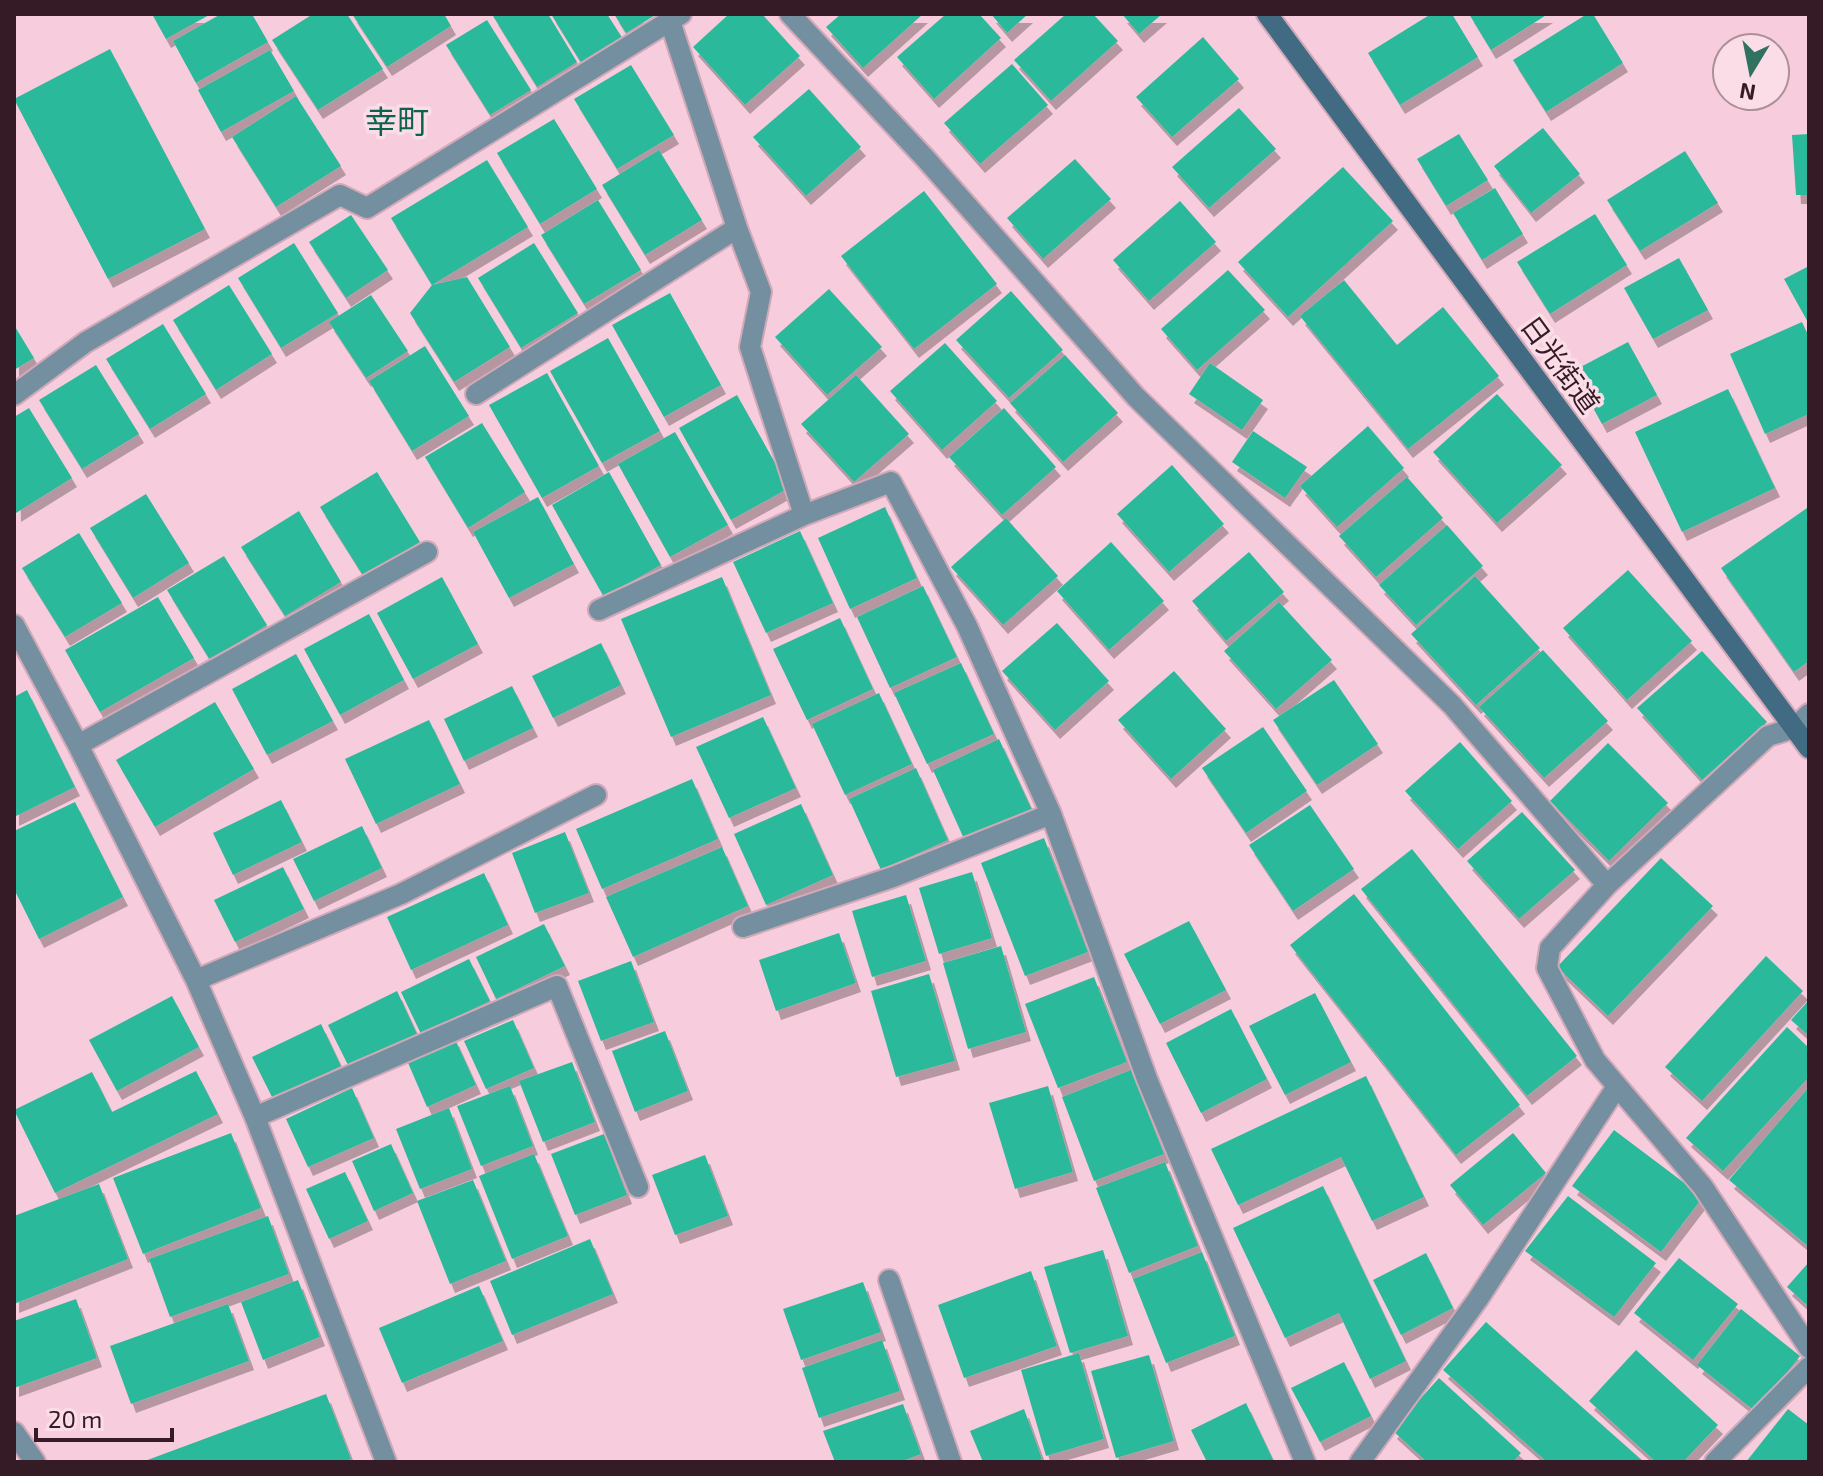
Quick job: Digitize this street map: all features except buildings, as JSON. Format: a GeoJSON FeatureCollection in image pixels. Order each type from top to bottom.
{"type":"FeatureCollection","features":[{"type":"Feature","properties":{"kind":"main road","name":"日光街道"},"geometry":{"type":"LineString","coordinates":[[1267,14],[1802,721],[1809,748]]}},
{"type":"Feature","properties":{"kind":"street"},"geometry":{"type":"LineString","coordinates":[[790,14],[925,158],[1136,397],[1452,705],[1607,885]]}},
{"type":"Feature","properties":{"kind":"street"},"geometry":{"type":"LineString","coordinates":[[14,395],[86,342],[340,195],[367,208],[675,18],[737,228],[761,292],[750,347],[804,515]]}},
{"type":"Feature","properties":{"kind":"street"},"geometry":{"type":"LineString","coordinates":[[476,394],[737,228]]}},
{"type":"Feature","properties":{"kind":"street"},"geometry":{"type":"LineString","coordinates":[[599,610],[804,515],[891,482],[967,626],[1051,814],[1147,1079],[1305,1462]]}},
{"type":"Feature","properties":{"kind":"street"},"geometry":{"type":"LineString","coordinates":[[78,745],[427,552]]}},
{"type":"Feature","properties":{"kind":"street"},"geometry":{"type":"LineString","coordinates":[[14,625],[196,980],[255,1117],[386,1462]]}},
{"type":"Feature","properties":{"kind":"street"},"geometry":{"type":"LineString","coordinates":[[1802,721],[1768,736],[1607,885],[1550,948],[1547,968],[1595,1060],[1703,1187],[1809,1348]]}},
{"type":"Feature","properties":{"kind":"street"},"geometry":{"type":"LineString","coordinates":[[196,980],[401,894],[596,795]]}},
{"type":"Feature","properties":{"kind":"street"},"geometry":{"type":"LineString","coordinates":[[743,927],[893,877],[1051,814]]}},
{"type":"Feature","properties":{"kind":"street"},"geometry":{"type":"LineString","coordinates":[[255,1117],[557,986],[638,1187]]}},
{"type":"Feature","properties":{"kind":"street"},"geometry":{"type":"LineString","coordinates":[[1360,1462],[1478,1299],[1616,1088]]}},
{"type":"Feature","properties":{"kind":"street"},"geometry":{"type":"LineString","coordinates":[[889,1280],[951,1462]]}},
{"type":"Feature","properties":{"kind":"street"},"geometry":{"type":"LineString","coordinates":[[1715,1462],[1809,1367]]}},
{"type":"Feature","properties":{"kind":"street"},"geometry":{"type":"LineString","coordinates":[[14,1432],[35,1462]]}},
{"type":"Feature","properties":{"kind":"district","name":"幸町"},"geometry":{"type":"Point","coordinates":[397,120]}}]}
